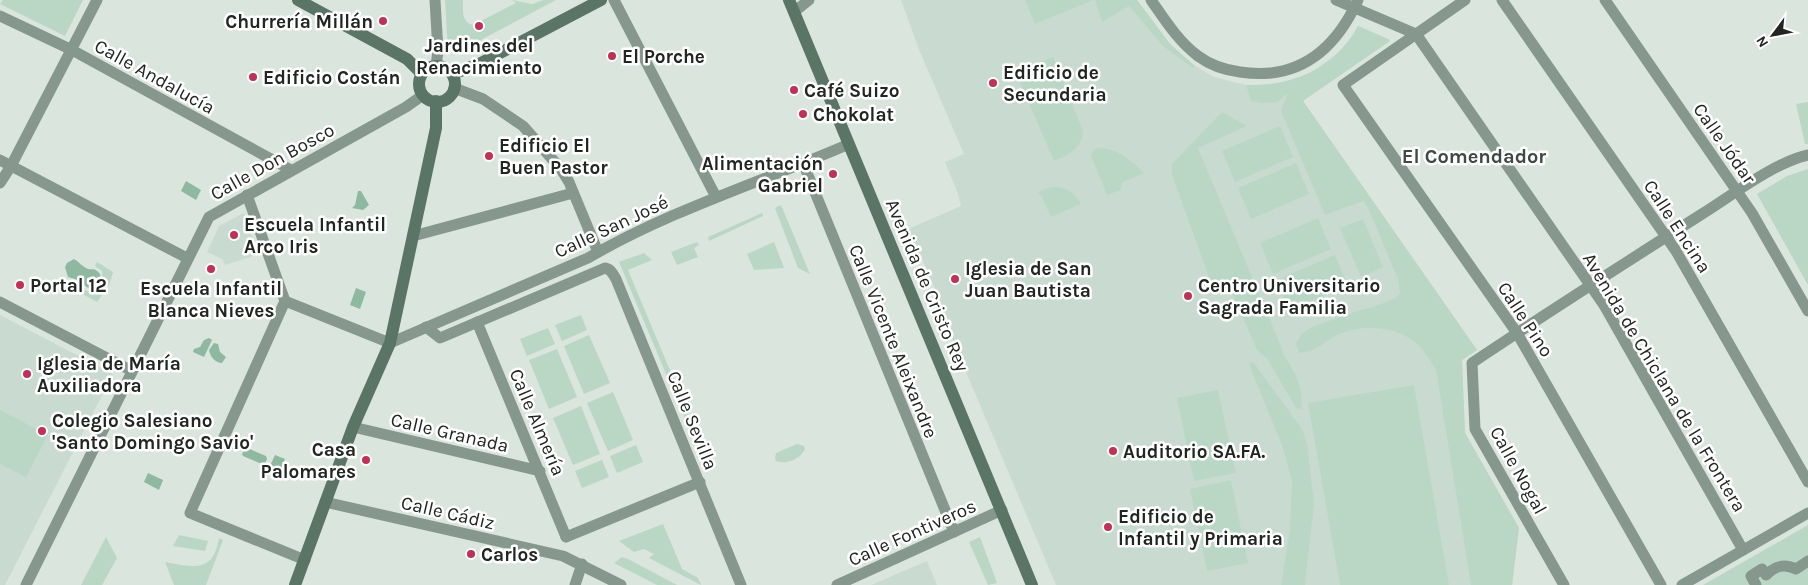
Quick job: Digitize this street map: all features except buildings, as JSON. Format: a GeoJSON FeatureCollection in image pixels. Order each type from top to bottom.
{"type":"FeatureCollection","features":[{"type":"Feature","properties":{"kind":"street"},"geometry":{"type":"LineString","coordinates":[[0,183],[11,166],[97,0]]}},
{"type":"Feature","properties":{"kind":"street"},"geometry":{"type":"LineString","coordinates":[[298,0],[407,59],[422,74]]}},
{"type":"Feature","properties":{"kind":"street"},"geometry":{"type":"LineString","coordinates":[[435,0],[438,52],[436,66]]}},
{"type":"Feature","properties":{"kind":"street"},"geometry":{"type":"LineString","coordinates":[[452,74],[479,64],[601,0]]}},
{"type":"Feature","properties":{"kind":"street"},"geometry":{"type":"LineString","coordinates":[[614,0],[716,197]]}},
{"type":"Feature","properties":{"kind":"street"},"geometry":{"type":"LineString","coordinates":[[792,6],[809,0]]}},
{"type":"Feature","properties":{"kind":"street"},"geometry":{"type":"LineString","coordinates":[[1151,0],[1175,35],[1208,63],[1248,73],[1268,74],[1295,68],[1317,55],[1337,36],[1356,4]]}},
{"type":"Feature","properties":{"kind":"street"},"geometry":{"type":"LineString","coordinates":[[1336,0],[1356,4],[1416,34],[1465,0]]}},
{"type":"Feature","properties":{"kind":"street","name":"Calle Encina"},"geometry":{"type":"LineString","coordinates":[[1502,0],[1676,251],[1808,482]]}},
{"type":"Feature","properties":{"kind":"street","name":"Calle Jódar"},"geometry":{"type":"LineString","coordinates":[[1605,0],[1752,212],[1808,311]]}},
{"type":"Feature","properties":{"kind":"street","name":"Avenida de Cristo Rey"},"geometry":{"type":"LineString","coordinates":[[792,6],[1032,585]]}},
{"type":"Feature","properties":{"kind":"street","name":"Calle Andalucía"},"geometry":{"type":"LineString","coordinates":[[0,16],[72,50],[291,170]]}},
{"type":"Feature","properties":{"kind":"street","name":"Calle Pino"},"geometry":{"type":"LineString","coordinates":[[1416,34],[1343,84],[1517,333],[1661,585]]}},
{"type":"Feature","properties":{"kind":"street","name":"Avenida de Chiclana de la Frontera"},"geometry":{"type":"LineString","coordinates":[[1416,34],[1604,305],[1744,550]]}},
{"type":"Feature","properties":{"kind":"street"},"geometry":{"type":"LineString","coordinates":[[436,66],[444,67],[452,74],[455,81],[454,88],[447,98],[436,102],[427,99],[423,95],[419,84],[422,74],[428,68],[436,66]]}},
{"type":"Feature","properties":{"kind":"street"},"geometry":{"type":"LineString","coordinates":[[454,88],[483,99],[523,126],[561,169],[598,252]]}},
{"type":"Feature","properties":{"kind":"street","name":"Calle Don Bosco"},"geometry":{"type":"LineString","coordinates":[[26,585],[209,217],[406,107],[423,95]]}},
{"type":"Feature","properties":{"kind":"street"},"geometry":{"type":"LineString","coordinates":[[295,585],[353,427],[390,343],[436,128],[436,102]]}},
{"type":"Feature","properties":{"kind":"street","name":"Calle San José"},"geometry":{"type":"LineString","coordinates":[[390,343],[598,252],[716,197],[849,144]]}},
{"type":"Feature","properties":{"kind":"street"},"geometry":{"type":"LineString","coordinates":[[1517,333],[1780,166],[1808,155]]}},
{"type":"Feature","properties":{"kind":"street"},"geometry":{"type":"LineString","coordinates":[[0,160],[187,258]]}},
{"type":"Feature","properties":{"kind":"street","name":"Calle Vicente Aleixandre"},"geometry":{"type":"LineString","coordinates":[[803,163],[954,532]]}},
{"type":"Feature","properties":{"kind":"street"},"geometry":{"type":"LineString","coordinates":[[413,236],[573,193]]}},
{"type":"Feature","properties":{"kind":"street"},"geometry":{"type":"LineString","coordinates":[[247,195],[285,301],[190,513],[305,560]]}},
{"type":"Feature","properties":{"kind":"street","name":"Calle Sevilla"},"geometry":{"type":"LineString","coordinates":[[477,322],[605,268],[610,270],[616,279],[741,585]]}},
{"type":"Feature","properties":{"kind":"street"},"geometry":{"type":"LineString","coordinates":[[285,301],[390,343]]}},
{"type":"Feature","properties":{"kind":"street"},"geometry":{"type":"LineString","coordinates":[[0,302],[132,371]]}},
{"type":"Feature","properties":{"kind":"street"},"geometry":{"type":"LineString","coordinates":[[426,327],[440,338],[477,322]]}},
{"type":"Feature","properties":{"kind":"street","name":"Calle Almería"},"geometry":{"type":"LineString","coordinates":[[477,322],[566,537]]}},
{"type":"Feature","properties":{"kind":"street","name":"Calle Nogal"},"geometry":{"type":"LineString","coordinates":[[1517,333],[1472,363],[1475,430],[1564,585]]}},
{"type":"Feature","properties":{"kind":"street","name":"Calle Granada"},"geometry":{"type":"LineString","coordinates":[[353,427],[540,472]]}},
{"type":"Feature","properties":{"kind":"street"},"geometry":{"type":"LineString","coordinates":[[563,556],[566,537],[700,482]]}},
{"type":"Feature","properties":{"kind":"street","name":"Calle Cádiz"},"geometry":{"type":"LineString","coordinates":[[325,502],[563,556],[621,585]]}},
{"type":"Feature","properties":{"kind":"street","name":"Calle Fontiveros"},"geometry":{"type":"LineString","coordinates":[[837,585],[1002,510]]}},
{"type":"Feature","properties":{"kind":"street"},"geometry":{"type":"LineString","coordinates":[[1682,585],[1808,514]]}},
{"type":"Feature","properties":{"kind":"street"},"geometry":{"type":"LineString","coordinates":[[1756,585],[1750,576],[1762,569],[1766,575],[1776,567],[1787,566],[1796,569],[1808,561]]}},
{"type":"Feature","properties":{"kind":"street"},"geometry":{"type":"LineString","coordinates":[[575,585],[582,564]]}},
{"type":"Feature","properties":{"kind":"shaded area"},"geometry":{"type":"Polygon","coordinates":[[[3,0],[83,0],[65,36],[0,4],[3,0]]]}},
{"type":"Feature","properties":{"kind":"shaded area","name":"Jardines del Renacimiento"},"geometry":{"type":"Polygon","coordinates":[[[445,0],[463,0],[463,12],[466,21],[473,25],[516,3],[512,0],[532,4],[544,0],[556,0],[460,51],[448,50],[445,0]]]}},
{"type":"Feature","properties":{"kind":"shaded area","name":"Centro Universitario Sagrada Familia"},"geometry":{"type":"Polygon","coordinates":[[[901,0],[1137,0],[1170,44],[1187,61],[1214,77],[1246,85],[1280,84],[1312,72],[1338,53],[1353,36],[1358,26],[1390,40],[1303,101],[1477,350],[1462,360],[1465,433],[1519,528],[1512,585],[1056,585],[947,327],[950,324],[920,254],[916,255],[906,230],[961,206],[945,162],[964,154],[920,52],[901,0]]]}},
{"type":"Feature","properties":{"kind":"shaded area"},"geometry":{"type":"Polygon","coordinates":[[[1025,0],[1094,0],[1035,24],[1025,0]]]}},
{"type":"Feature","properties":{"kind":"shaded area"},"geometry":{"type":"Polygon","coordinates":[[[1095,0],[1137,0],[1170,44],[1195,66],[1193,68],[1163,46],[1129,6],[1102,22],[1095,0]]]}},
{"type":"Feature","properties":{"kind":"shaded area"},"geometry":{"type":"Polygon","coordinates":[[[1358,26],[1390,41],[1303,101],[1477,350],[1462,360],[1465,433],[1519,528],[1512,585],[1471,585],[1436,370],[1421,348],[1410,338],[1400,333],[1379,328],[1347,331],[1315,349],[1305,352],[1299,353],[1296,344],[1302,333],[1312,327],[1397,297],[1400,293],[1398,279],[1368,208],[1363,201],[1325,215],[1281,111],[1287,95],[1278,102],[1263,103],[1251,101],[1246,85],[1280,83],[1311,72],[1325,64],[1337,53],[1349,41],[1358,26]]]}},
{"type":"Feature","properties":{"kind":"shaded area"},"geometry":{"type":"Polygon","coordinates":[[[1053,57],[1083,131],[1077,147],[1069,154],[1054,161],[1015,71],[1053,57]]]}},
{"type":"Feature","properties":{"kind":"shaded area"},"geometry":{"type":"Polygon","coordinates":[[[1808,102],[1808,144],[1805,144],[1796,104],[1808,102]]]}},
{"type":"Feature","properties":{"kind":"shaded area"},"geometry":{"type":"Polygon","coordinates":[[[1222,112],[1247,126],[1198,148],[1282,352],[1300,386],[1301,409],[1296,408],[1268,360],[1257,350],[1230,288],[1215,294],[1172,175],[1172,164],[1222,112]]]}},
{"type":"Feature","properties":{"kind":"shaded area"},"geometry":{"type":"Polygon","coordinates":[[[1280,126],[1293,157],[1235,182],[1222,151],[1280,126]]]}},
{"type":"Feature","properties":{"kind":"shaded area"},"geometry":{"type":"Polygon","coordinates":[[[1097,148],[1117,152],[1144,173],[1121,183],[1121,190],[1107,195],[1091,156],[1092,152],[1097,148]]]}},
{"type":"Feature","properties":{"kind":"shaded area"},"geometry":{"type":"Polygon","coordinates":[[[1296,163],[1309,194],[1251,219],[1238,188],[1296,163]]]}},
{"type":"Feature","properties":{"kind":"shaded area"},"geometry":{"type":"Polygon","coordinates":[[[1808,169],[1808,285],[1757,194],[1787,176],[1808,169]]]}},
{"type":"Feature","properties":{"kind":"shaded area"},"geometry":{"type":"Polygon","coordinates":[[[186,181],[201,190],[196,200],[181,191],[186,181]]]}},
{"type":"Feature","properties":{"kind":"shaded area"},"geometry":{"type":"Polygon","coordinates":[[[1051,187],[1069,190],[1079,199],[1081,204],[1051,217],[1038,192],[1051,187]]]}},
{"type":"Feature","properties":{"kind":"shaded area"},"geometry":{"type":"Polygon","coordinates":[[[358,191],[361,191],[369,205],[363,210],[352,208],[355,205],[358,191]]]}},
{"type":"Feature","properties":{"kind":"shaded area"},"geometry":{"type":"Polygon","coordinates":[[[781,205],[810,274],[798,268],[775,208],[781,205]]]}},
{"type":"Feature","properties":{"kind":"shaded area","name":"Escuela Infantil Arco Iris"},"geometry":{"type":"Polygon","coordinates":[[[244,213],[259,254],[225,265],[222,259],[207,252],[219,226],[244,213]]]}},
{"type":"Feature","properties":{"kind":"shaded area"},"geometry":{"type":"Polygon","coordinates":[[[762,213],[763,216],[709,241],[708,237],[762,213]]]}},
{"type":"Feature","properties":{"kind":"shaded area"},"geometry":{"type":"Polygon","coordinates":[[[1318,218],[1331,249],[1273,274],[1260,243],[1318,218]]]}},
{"type":"Feature","properties":{"kind":"shaded area"},"geometry":{"type":"Polygon","coordinates":[[[1363,219],[1383,267],[1361,277],[1340,228],[1363,219]]]}},
{"type":"Feature","properties":{"kind":"shaded area"},"geometry":{"type":"Polygon","coordinates":[[[697,242],[699,245],[694,248],[698,257],[677,265],[671,252],[697,242]]]}},
{"type":"Feature","properties":{"kind":"shaded area"},"geometry":{"type":"Polygon","coordinates":[[[774,242],[784,268],[754,270],[747,254],[774,242]]]}},
{"type":"Feature","properties":{"kind":"shaded area"},"geometry":{"type":"Polygon","coordinates":[[[644,253],[652,260],[628,270],[707,459],[703,462],[619,262],[644,253]]]}},
{"type":"Feature","properties":{"kind":"shaded area"},"geometry":{"type":"Polygon","coordinates":[[[1335,255],[1348,286],[1289,311],[1276,280],[1335,255]]]}},
{"type":"Feature","properties":{"kind":"shaded area"},"geometry":{"type":"Polygon","coordinates":[[[74,259],[86,268],[100,273],[101,276],[97,284],[88,288],[78,280],[68,277],[65,267],[67,263],[74,259]]]}},
{"type":"Feature","properties":{"kind":"shaded area"},"geometry":{"type":"Polygon","coordinates":[[[97,262],[113,272],[109,286],[102,282],[102,271],[95,266],[97,262]]]}},
{"type":"Feature","properties":{"kind":"shaded area"},"geometry":{"type":"Polygon","coordinates":[[[82,287],[86,291],[99,288],[105,291],[97,302],[79,292],[82,287]]]}},
{"type":"Feature","properties":{"kind":"shaded area"},"geometry":{"type":"Polygon","coordinates":[[[356,288],[366,292],[360,309],[350,305],[356,288]]]}},
{"type":"Feature","properties":{"kind":"shaded area","name":"Colegio Salesiano 'Santo Domingo Savio'"},"geometry":{"type":"Polygon","coordinates":[[[0,315],[113,374],[5,585],[0,585],[0,315]]]}},
{"type":"Feature","properties":{"kind":"shaded area"},"geometry":{"type":"Polygon","coordinates":[[[581,315],[587,330],[562,341],[555,325],[581,315]]]}},
{"type":"Feature","properties":{"kind":"shaded area"},"geometry":{"type":"Polygon","coordinates":[[[548,328],[555,344],[527,356],[520,339],[548,328]]]}},
{"type":"Feature","properties":{"kind":"shaded area"},"geometry":{"type":"Polygon","coordinates":[[[589,335],[610,383],[584,394],[564,346],[589,335]]]}},
{"type":"Feature","properties":{"kind":"shaded area"},"geometry":{"type":"Polygon","coordinates":[[[209,338],[212,340],[204,357],[193,352],[194,349],[200,347],[204,340],[209,338]]]}},
{"type":"Feature","properties":{"kind":"shaded area"},"geometry":{"type":"Polygon","coordinates":[[[214,343],[218,344],[220,352],[226,357],[222,363],[216,361],[210,353],[209,350],[214,343]]]}},
{"type":"Feature","properties":{"kind":"shaded area"},"geometry":{"type":"Polygon","coordinates":[[[557,349],[577,397],[549,409],[529,360],[557,349]]]}},
{"type":"Feature","properties":{"kind":"shaded area"},"geometry":{"type":"Polygon","coordinates":[[[1251,362],[1254,363],[1302,429],[1307,443],[1314,504],[1305,585],[1281,585],[1290,529],[1292,481],[1282,445],[1249,365],[1251,362]]]}},
{"type":"Feature","properties":{"kind":"shaded area"},"geometry":{"type":"Polygon","coordinates":[[[1414,385],[1449,585],[1340,585],[1308,403],[1414,385]]]}},
{"type":"Feature","properties":{"kind":"shaded area"},"geometry":{"type":"Polygon","coordinates":[[[1218,390],[1236,473],[1194,481],[1177,398],[1218,390]]]}},
{"type":"Feature","properties":{"kind":"shaded area"},"geometry":{"type":"Polygon","coordinates":[[[613,392],[633,440],[608,451],[587,403],[613,392]]]}},
{"type":"Feature","properties":{"kind":"shaded area"},"geometry":{"type":"Polygon","coordinates":[[[581,406],[600,454],[573,465],[553,418],[581,406]]]}},
{"type":"Feature","properties":{"kind":"shaded area"},"geometry":{"type":"Polygon","coordinates":[[[0,410],[48,435],[26,477],[0,464],[0,410]]]}},
{"type":"Feature","properties":{"kind":"shaded area"},"geometry":{"type":"Polygon","coordinates":[[[797,444],[804,446],[805,449],[800,456],[789,462],[776,461],[776,453],[797,444]]]}},
{"type":"Feature","properties":{"kind":"shaded area"},"geometry":{"type":"Polygon","coordinates":[[[636,445],[643,462],[617,473],[610,456],[636,445]]]}},
{"type":"Feature","properties":{"kind":"shaded area"},"geometry":{"type":"Polygon","coordinates":[[[245,448],[266,456],[265,464],[243,456],[245,448]]]}},
{"type":"Feature","properties":{"kind":"shaded area"},"geometry":{"type":"Polygon","coordinates":[[[275,455],[285,459],[278,475],[268,470],[275,455]]]}},
{"type":"Feature","properties":{"kind":"shaded area"},"geometry":{"type":"Polygon","coordinates":[[[602,460],[609,477],[582,488],[575,471],[602,460]]]}},
{"type":"Feature","properties":{"kind":"shaded area"},"geometry":{"type":"Polygon","coordinates":[[[148,473],[163,480],[159,490],[144,482],[148,473]]]}},
{"type":"Feature","properties":{"kind":"shaded area"},"geometry":{"type":"Polygon","coordinates":[[[1231,480],[1248,563],[1207,571],[1190,489],[1231,480]]]}},
{"type":"Feature","properties":{"kind":"shaded area"},"geometry":{"type":"Polygon","coordinates":[[[663,524],[682,569],[698,578],[701,585],[649,558],[654,554],[644,549],[634,552],[619,541],[663,524]]]}},
{"type":"Feature","properties":{"kind":"shaded area"},"geometry":{"type":"Polygon","coordinates":[[[1808,525],[1808,585],[1703,585],[1808,525]]]}},
{"type":"Feature","properties":{"kind":"shaded area"},"geometry":{"type":"Polygon","coordinates":[[[179,535],[208,541],[205,551],[173,546],[179,535]]]}},
{"type":"Feature","properties":{"kind":"shaded area"},"geometry":{"type":"Polygon","coordinates":[[[106,537],[117,558],[102,585],[81,585],[106,537]]]}},
{"type":"Feature","properties":{"kind":"shaded area"},"geometry":{"type":"Polygon","coordinates":[[[980,537],[997,583],[988,585],[969,542],[980,537]]]}},
{"type":"Feature","properties":{"kind":"shaded area"},"geometry":{"type":"Polygon","coordinates":[[[219,538],[223,540],[206,585],[174,585],[165,562],[193,566],[207,563],[216,550],[219,538]]]}},
{"type":"Feature","properties":{"kind":"shaded area"},"geometry":{"type":"Polygon","coordinates":[[[622,557],[677,585],[657,585],[614,563],[622,557]]]}},
{"type":"Feature","properties":{"kind":"shaded area"},"geometry":{"type":"Polygon","coordinates":[[[927,561],[937,585],[871,585],[927,561]]]}},
{"type":"Feature","properties":{"kind":"place","name":"Churrería Millán"},"geometry":{"type":"Point","coordinates":[383,21]}},
{"type":"Feature","properties":{"kind":"place","name":"Jardines del Renacimiento"},"geometry":{"type":"Point","coordinates":[479,26]}},
{"type":"Feature","properties":{"kind":"place","name":"El Porche"},"geometry":{"type":"Point","coordinates":[612,56]}},
{"type":"Feature","properties":{"kind":"place","name":"Edificio Costán"},"geometry":{"type":"Point","coordinates":[253,77]}},
{"type":"Feature","properties":{"kind":"place","name":"Edificio de Secundaria"},"geometry":{"type":"Point","coordinates":[993,83]}},
{"type":"Feature","properties":{"kind":"place","name":"Café Suizo"},"geometry":{"type":"Point","coordinates":[794,90]}},
{"type":"Feature","properties":{"kind":"place","name":"Chokolat"},"geometry":{"type":"Point","coordinates":[803,114]}},
{"type":"Feature","properties":{"kind":"place","name":"Edificio El Buen Pastor"},"geometry":{"type":"Point","coordinates":[489,156]}},
{"type":"Feature","properties":{"kind":"place","name":"Alimentación Gabriel"},"geometry":{"type":"Point","coordinates":[833,174]}},
{"type":"Feature","properties":{"kind":"place","name":"Escuela Infantil Arco Iris"},"geometry":{"type":"Point","coordinates":[234,235]}},
{"type":"Feature","properties":{"kind":"place","name":"Escuela Infantil Blanca Nieves"},"geometry":{"type":"Point","coordinates":[211,269]}},
{"type":"Feature","properties":{"kind":"place","name":"Iglesia de San Juan Bautista"},"geometry":{"type":"Point","coordinates":[955,279]}},
{"type":"Feature","properties":{"kind":"place","name":"Portal 12"},"geometry":{"type":"Point","coordinates":[20,285]}},
{"type":"Feature","properties":{"kind":"place","name":"Centro Universitario Sagrada Familia"},"geometry":{"type":"Point","coordinates":[1188,296]}},
{"type":"Feature","properties":{"kind":"place","name":"Iglesia de María Auxiliadora"},"geometry":{"type":"Point","coordinates":[27,374]}},
{"type":"Feature","properties":{"kind":"place","name":"Colegio Salesiano 'Santo Domingo Savio'"},"geometry":{"type":"Point","coordinates":[42,431]}},
{"type":"Feature","properties":{"kind":"place","name":"Auditorio SA.FA."},"geometry":{"type":"Point","coordinates":[1113,451]}},
{"type":"Feature","properties":{"kind":"place","name":"Casa Palomares"},"geometry":{"type":"Point","coordinates":[366,460]}},
{"type":"Feature","properties":{"kind":"place","name":"Edificio de Infantil y Primaria"},"geometry":{"type":"Point","coordinates":[1108,527]}},
{"type":"Feature","properties":{"kind":"place","name":"Carlos"},"geometry":{"type":"Point","coordinates":[471,554]}},
{"type":"Feature","properties":{"kind":"district","name":"El Comendador"},"geometry":{"type":"Point","coordinates":[1474,156]}}]}
